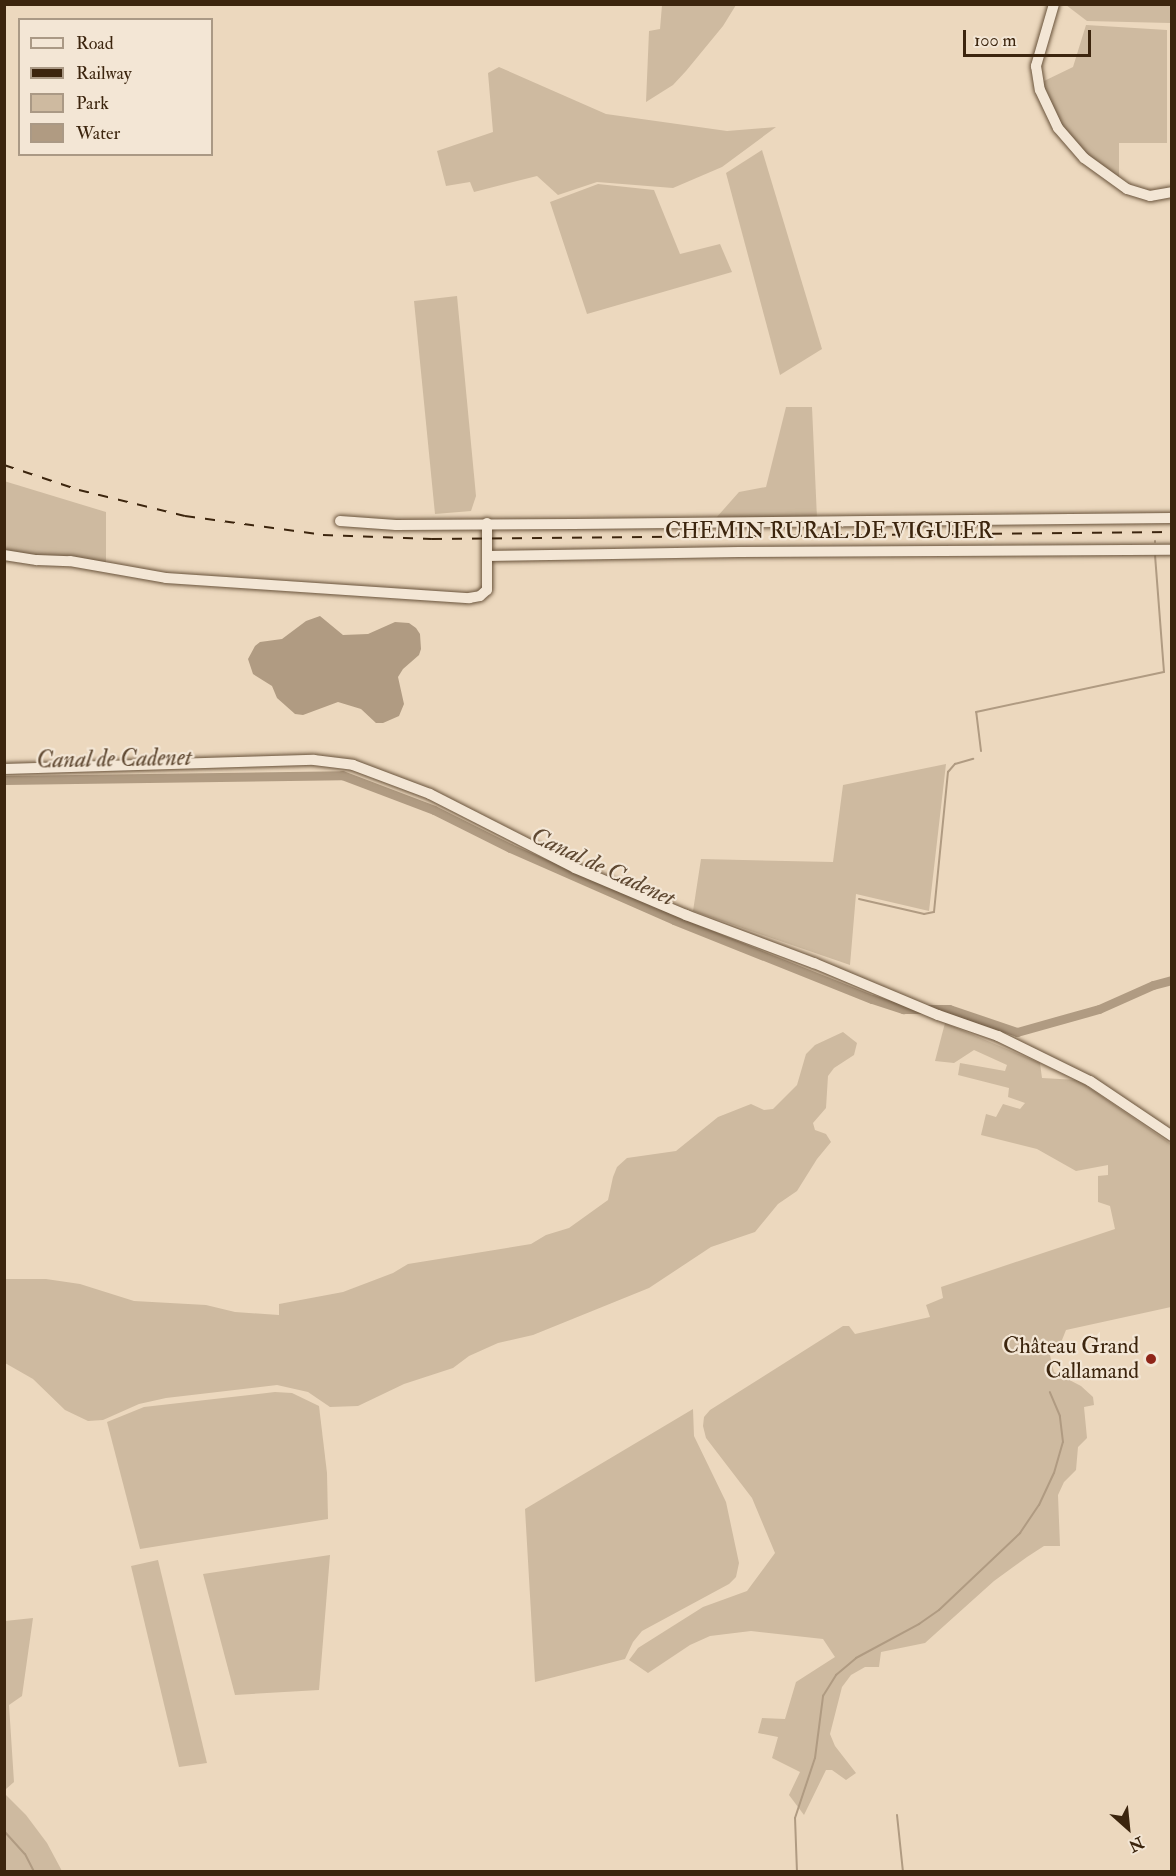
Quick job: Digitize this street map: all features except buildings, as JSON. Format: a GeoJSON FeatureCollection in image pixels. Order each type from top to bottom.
{"type":"FeatureCollection","features":[{"type":"Feature","properties":{"kind":"street"},"geometry":{"type":"LineString","coordinates":[[1054,4],[1038,53],[1037,78],[1058,128],[1084,158],[1116,182],[1149,196],[1172,192]]}},
{"type":"Feature","properties":{"kind":"street"},"geometry":{"type":"LineString","coordinates":[[340,521],[396,525],[1172,518]]}},
{"type":"Feature","properties":{"kind":"street"},"geometry":{"type":"LineString","coordinates":[[4,555],[37,561],[70,561],[166,578],[469,598],[480,596],[487,590],[487,523]]}},
{"type":"Feature","properties":{"kind":"street","name":"CHEMIN RURAL DE VIGUIER"},"geometry":{"type":"LineString","coordinates":[[487,556],[1172,550]]}},
{"type":"Feature","properties":{"kind":"street"},"geometry":{"type":"LineString","coordinates":[[4,769],[314,760],[353,765],[430,794],[575,868],[686,915],[814,963],[931,1012],[998,1036],[1070,1070],[1172,1136]]}},
{"type":"Feature","properties":{"kind":"green space"},"geometry":{"type":"Polygon","coordinates":[[[662,5],[736,5],[723,26],[686,71],[673,85],[646,102],[649,31],[660,29],[662,5]]]}},
{"type":"Feature","properties":{"kind":"green space"},"geometry":{"type":"Polygon","coordinates":[[[1066,5],[1171,5],[1170,23],[1087,21],[1066,5]]]}},
{"type":"Feature","properties":{"kind":"green space"},"geometry":{"type":"Polygon","coordinates":[[[1086,25],[1167,30],[1167,143],[1119,143],[1119,178],[1078,150],[1065,133],[1042,82],[1073,67],[1086,25]]]}},
{"type":"Feature","properties":{"kind":"green space"},"geometry":{"type":"Polygon","coordinates":[[[499,67],[606,114],[727,131],[776,127],[722,167],[673,188],[597,182],[558,195],[537,176],[474,192],[470,182],[446,186],[437,151],[493,132],[488,73],[499,67]]]}},
{"type":"Feature","properties":{"kind":"green space"},"geometry":{"type":"Polygon","coordinates":[[[762,150],[822,349],[780,375],[726,173],[762,150]]]}},
{"type":"Feature","properties":{"kind":"green space"},"geometry":{"type":"Polygon","coordinates":[[[598,184],[654,190],[680,254],[720,244],[732,272],[587,314],[550,202],[598,184]]]}},
{"type":"Feature","properties":{"kind":"green space"},"geometry":{"type":"Polygon","coordinates":[[[457,296],[476,496],[471,511],[435,514],[414,301],[457,296]]]}},
{"type":"Feature","properties":{"kind":"green space"},"geometry":{"type":"Polygon","coordinates":[[[786,407],[812,407],[817,518],[716,518],[739,492],[766,487],[786,407]]]}},
{"type":"Feature","properties":{"kind":"green space"},"geometry":{"type":"Polygon","coordinates":[[[4,481],[106,512],[106,564],[5,551],[4,481]]]}},
{"type":"Feature","properties":{"kind":"green space"},"geometry":{"type":"Polygon","coordinates":[[[946,764],[929,911],[856,894],[850,965],[693,911],[701,859],[833,862],[843,785],[946,764]]]}},
{"type":"Feature","properties":{"kind":"green space"},"geometry":{"type":"Polygon","coordinates":[[[945,1023],[1040,1063],[1042,1078],[1078,1080],[1171,1144],[1171,1307],[1066,1330],[1060,1345],[1048,1347],[1054,1372],[1081,1386],[1093,1397],[1094,1405],[1084,1407],[1087,1438],[1078,1447],[1076,1470],[1064,1482],[1058,1495],[1060,1546],[1044,1546],[1027,1557],[994,1581],[925,1643],[881,1652],[879,1667],[865,1667],[851,1675],[842,1687],[830,1734],[835,1746],[856,1773],[846,1780],[832,1770],[826,1770],[804,1815],[789,1795],[800,1772],[772,1758],[778,1737],[758,1733],[762,1718],[785,1719],[796,1682],[835,1657],[823,1639],[751,1631],[710,1636],[690,1645],[648,1673],[629,1660],[638,1648],[703,1607],[747,1591],[775,1553],[752,1498],[706,1438],[703,1426],[704,1417],[710,1410],[843,1326],[849,1326],[855,1334],[930,1317],[926,1305],[943,1298],[941,1287],[1115,1229],[1110,1206],[1098,1202],[1098,1176],[1108,1175],[1108,1165],[1076,1171],[1037,1149],[981,1135],[986,1114],[996,1117],[1003,1104],[1020,1109],[1025,1103],[1008,1097],[1009,1088],[958,1075],[960,1063],[1005,1071],[1007,1065],[974,1050],[954,1063],[935,1061],[945,1023]]]}},
{"type":"Feature","properties":{"kind":"green space"},"geometry":{"type":"Polygon","coordinates":[[[843,1032],[857,1043],[854,1055],[834,1068],[828,1076],[826,1108],[813,1123],[815,1130],[826,1134],[831,1142],[817,1159],[797,1191],[778,1204],[755,1232],[711,1247],[649,1288],[533,1335],[498,1343],[469,1356],[453,1368],[404,1384],[358,1406],[330,1407],[308,1392],[277,1385],[166,1398],[139,1404],[103,1420],[88,1421],[65,1410],[33,1379],[5,1363],[5,1279],[46,1279],[80,1284],[134,1301],[206,1305],[235,1312],[279,1315],[279,1304],[343,1292],[393,1273],[408,1264],[531,1244],[546,1235],[569,1228],[608,1200],[617,1167],[627,1158],[676,1151],[718,1117],[751,1104],[764,1110],[773,1109],[797,1085],[806,1054],[815,1045],[843,1032]]]}},
{"type":"Feature","properties":{"kind":"green space"},"geometry":{"type":"Polygon","coordinates":[[[275,1392],[292,1393],[319,1406],[327,1473],[328,1519],[140,1549],[107,1422],[144,1407],[275,1392]]]}},
{"type":"Feature","properties":{"kind":"green space"},"geometry":{"type":"Polygon","coordinates":[[[693,1409],[694,1436],[726,1502],[739,1563],[736,1577],[729,1584],[642,1631],[633,1642],[625,1659],[535,1682],[525,1509],[693,1409]]]}},
{"type":"Feature","properties":{"kind":"green space"},"geometry":{"type":"Polygon","coordinates":[[[330,1555],[319,1690],[235,1695],[203,1574],[330,1555]]]}},
{"type":"Feature","properties":{"kind":"green space"},"geometry":{"type":"Polygon","coordinates":[[[158,1560],[207,1763],[179,1767],[131,1566],[158,1560]]]}},
{"type":"Feature","properties":{"kind":"green space"},"geometry":{"type":"Polygon","coordinates":[[[33,1618],[22,1696],[9,1705],[14,1782],[6,1789],[6,1795],[26,1815],[47,1843],[62,1871],[5,1871],[5,1621],[33,1618]]]}},
{"type":"Feature","properties":{"kind":"water"},"geometry":{"type":"Polygon","coordinates":[[[320,616],[343,635],[368,634],[395,622],[409,623],[416,628],[420,634],[421,649],[419,655],[403,669],[398,677],[404,704],[399,716],[383,723],[376,723],[361,709],[338,702],[303,715],[295,714],[277,698],[272,686],[253,674],[248,659],[255,646],[260,642],[282,639],[306,621],[320,616]]]}},
{"type":"Feature","properties":{"kind":"waterway"},"geometry":{"type":"LineString","coordinates":[[981,751],[976,712],[1164,672],[1155,556]]}},
{"type":"Feature","properties":{"kind":"waterway"},"geometry":{"type":"LineString","coordinates":[[859,899],[924,914],[934,912],[948,772],[955,764],[973,759]]}},
{"type":"Feature","properties":{"kind":"waterway","name":"Canal de Cadenet"},"geometry":{"type":"LineString","coordinates":[[4,780],[342,775],[434,810],[510,848],[674,920],[872,999],[903,1009],[949,1009],[1017,1032],[1099,1009],[1153,985],[1172,980]]}},
{"type":"Feature","properties":{"kind":"waterway"},"geometry":{"type":"LineString","coordinates":[[797,1872],[795,1818],[815,1758],[823,1696],[836,1675],[856,1658],[919,1624],[939,1610],[1020,1533],[1039,1505],[1054,1473],[1063,1442],[1060,1416],[1050,1392]]}},
{"type":"Feature","properties":{"kind":"waterway"},"geometry":{"type":"LineString","coordinates":[[897,1815],[903,1872]]}},
{"type":"Feature","properties":{"kind":"waterway"},"geometry":{"type":"LineString","coordinates":[[4,1831],[25,1854],[34,1872]]}},
{"type":"Feature","properties":{"kind":"railway"},"geometry":{"type":"LineString","coordinates":[[4,465],[79,490],[185,516],[323,535],[432,539],[1172,532]]}},
{"type":"Feature","properties":{"kind":"place","name":"Château Grand Callamand"},"geometry":{"type":"Point","coordinates":[1151,1359]}}]}
